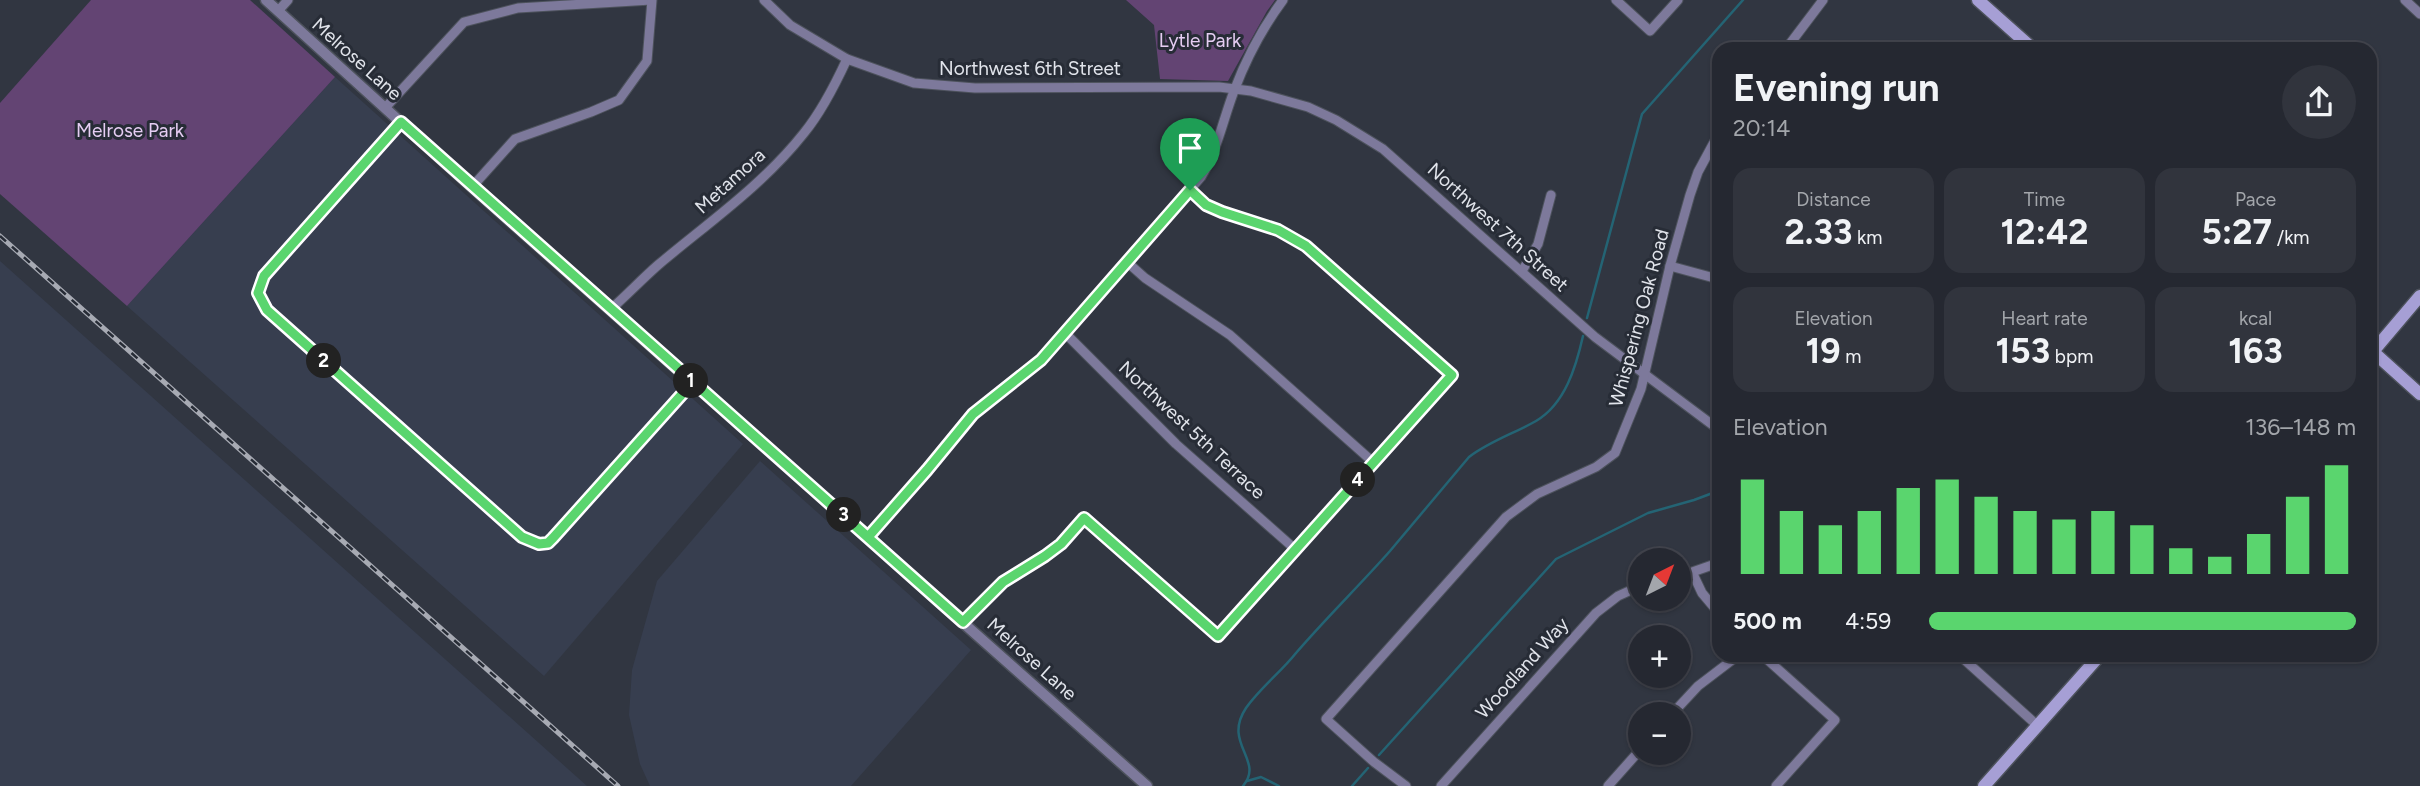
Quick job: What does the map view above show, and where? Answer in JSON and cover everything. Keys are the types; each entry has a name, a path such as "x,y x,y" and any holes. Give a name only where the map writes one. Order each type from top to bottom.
{"main road":[{"path":"1978,0 2025,42"},
{"path":"2377,344 2420,296"},
{"path":"2377,358 2420,394"},
{"path":"1992,783 2094,662"}],"street":[{"name":"Melrose Lane","path":"265,0 1147,786"},
{"path":"278,11 288,0"},
{"path":"385,108 464,22 518,4 652,0 647,61 619,100 515,139 472,187"},
{"name":"Northwest 6th Street","path":"764,0 790,24 847,59 914,83 975,89 1192,86 1235,89"},
{"path":"868,537 973,414 1041,360 1190,190 1209,163 1235,89 1262,34 1283,0"},
{"path":"1616,0 1650,31 1678,0"},
{"path":"1791,42 1823,0"},
{"path":"2405,0 2420,14"},
{"name":"Metamora","path":"611,309 656,267 725,212 772,169 805,132 830,94 847,59"},
{"name":"Northwest 7th Street","path":"1235,89 1308,107 1361,134 1383,149 1595,337 1712,424"},
{"path":"401,122 264,276 258,293 267,310 522,537 539,544 548,543 559,532 693,382"},
{"name":"Whispering Oak Road","path":"1406,786 1374,762 1326,719 1506,517 1537,494 1595,467 1615,453 1641,389 1670,266 1698,172 1712,146"},
{"path":"963,622 997,587 1061,544 1084,518 1218,636 1452,375 1306,246 1278,230 1214,209 1190,190"},
{"path":"1522,271 1538,244 1551,195"},
{"path":"1127,262 1237,340 1373,462"},
{"path":"1670,266 1712,277"},
{"name":"Northwest 5th Terrace","path":"1065,333 1176,444 1296,550"},
{"path":"1712,566 1693,574 1702,593 1712,605"},
{"name":"Woodland Way","path":"1441,786 1596,613 1628,591"},
{"path":"1684,702 1730,662"},
{"path":"1770,662 1835,720 1776,786"},
{"path":"1970,662 2038,726"},
{"path":"1608,786 1628,764"}],"shaded area":[{"path":"335,77 743,444 544,676 127,306"},
{"path":"0,261 587,786 0,786"},
{"path":"760,461 971,650 851,786 650,786 640,764 629,715 632,670 657,581"}],"green space":[{"name":"Melrose Park","path":"91,0 250,0 335,77 127,306 0,194 0,103"},
{"name":"Lytle Park","path":"1126,0 1275,0 1228,81 1160,79 1154,25"}],"waterway":[{"path":"1587,318 1642,114 1743,0"},
{"path":"1243,786 1249,768 1238,732 1246,708 1390,551 1469,457 1536,421 1555,405 1573,372 1583,336"},
{"path":"1379,755 1556,559 1648,513 1712,493"},
{"path":"1352,786 1368,768"},
{"path":"1247,781 1261,777 1279,786"}],"railway":[{"path":"0,236 618,786"}],"route":[{"path":"401,122 868,537 958,430 991,398 1041,360 1190,190 1206,205 1278,230 1306,246 1452,375 1218,636 1084,518 1061,544 1003,582 963,622 693,382 548,543 530,542 267,310 258,293 264,276 401,122"}]}
